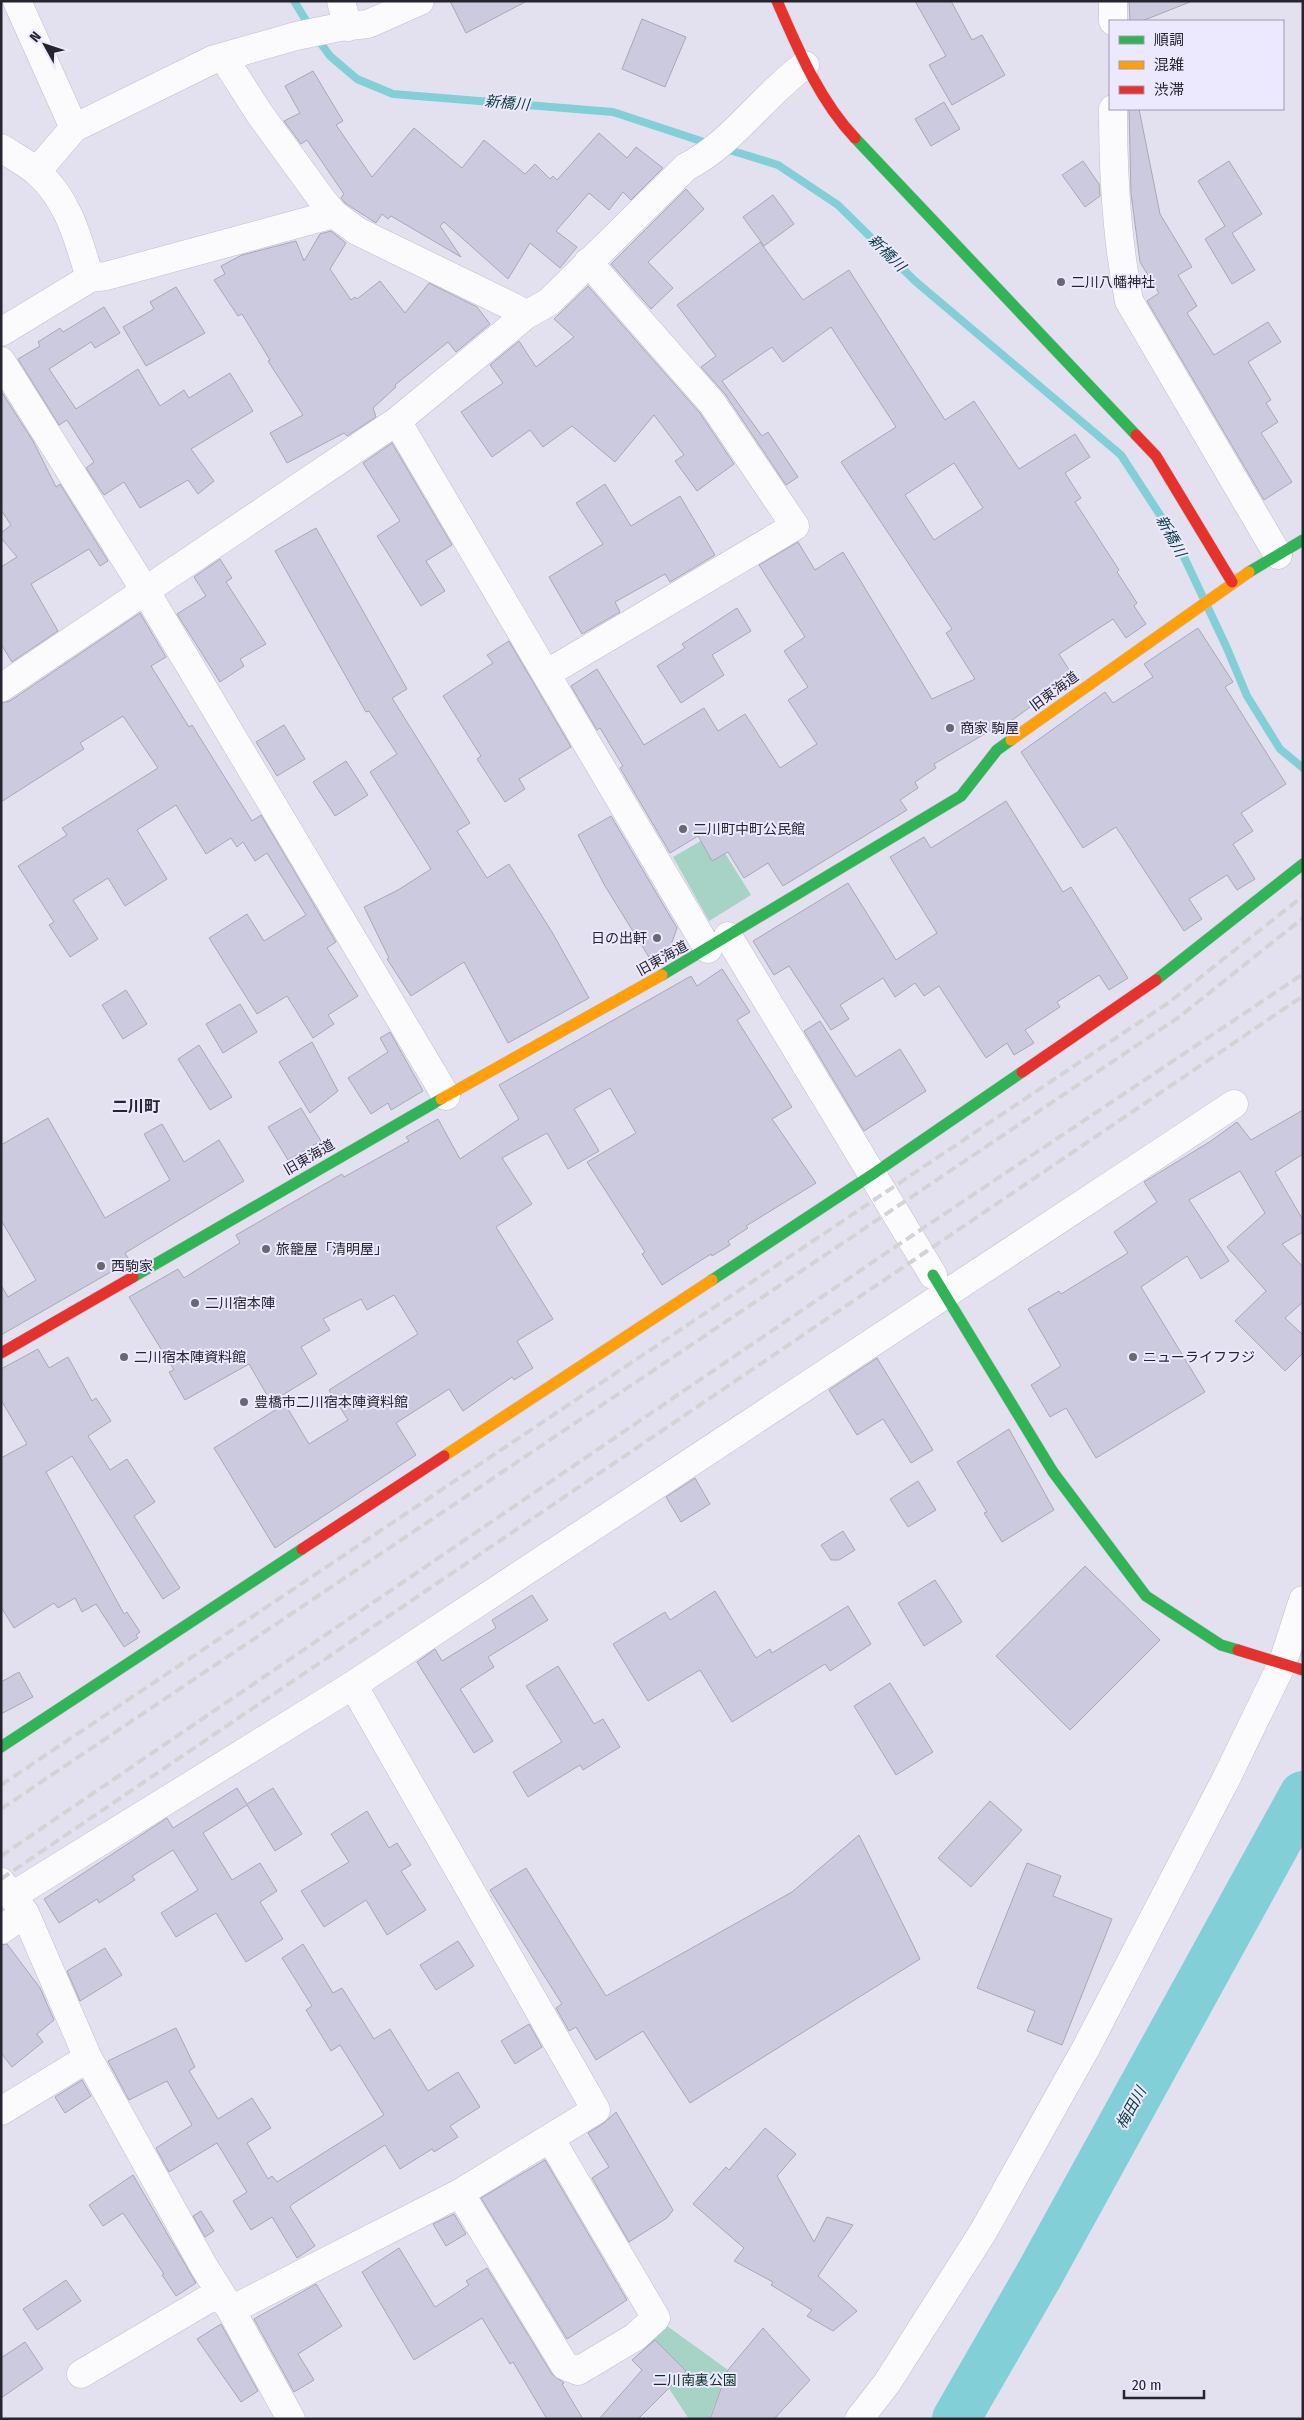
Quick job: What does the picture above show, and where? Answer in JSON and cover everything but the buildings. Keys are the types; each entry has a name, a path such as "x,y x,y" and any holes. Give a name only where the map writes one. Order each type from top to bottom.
{"street":[{"path":"17,1 74,128"},
{"path":"37,171 74,128 212,60 296,36 343,18 368,24 420,1"},
{"path":"777,1 805,65 844,126 1156,456 1232,582"},
{"path":"1113,1 1113,20"},
{"path":"226,56 229,66 259,113 334,214 358,231 514,307 526,315"},
{"path":"1,688 397,421 526,315 549,302 686,167 701,159 756,111 788,77 805,65"},
{"path":"1113,110 1114,187 1120,254 1129,301 1278,555"},
{"path":"1,148 37,171 58,195 72,222 90,278"},
{"path":"1,332 90,278 106,276 334,214"},
{"path":"546,674 795,526 712,403 588,262"},
{"path":"1,361 146,592 446,1096"},
{"path":"397,421 546,674 718,943 873,1174 1054,1472 1092,1526 1146,1596 1221,1645 1293,1666"},
{"name":"旧東海道","path":"1,1354 446,1096 718,943 961,796 997,750 1190,610 1232,582 1303,540"},
{"path":"1,1747 873,1174 1170,971 1303,864"},
{"path":"1,1930 13,1897 353,1685 939,1285 1234,1104"},
{"path":"859,2419 887,2383 988,2224 1086,2048 1227,1777 1293,1666 1303,1600"},
{"path":"81,2374 225,2301 460,2193 596,2110 353,1685"},
{"path":"13,1897 88,2058 292,2419"},
{"path":"1,2111 88,2058"},
{"path":"460,2193 565,2366 578,2371 635,2337 656,2318 550,2138"}],"green space":[{"path":"713,834 751,895 709,921 673,857"},
{"name":"二川南裏公園","path":"656,2318 728,2370 709,2419 689,2419 635,2337"}],"waterway":[{"name":"新橋川","path":"294,1 310,27"},
{"name":"新橋川","path":"316,37 330,56 357,79 393,94 613,112 710,144"},
{"name":"新橋川","path":"723,148 778,165 838,205 915,281 1121,455 1175,538 1226,646 1247,696 1280,749 1303,768"},
{"name":"梅田川","path":"956,2419 1039,2275 1303,1795"}],"railway":[{"path":"1,1785 1168,1003 1303,896"},
{"path":"1,1809 1179,1017 1303,918"},
{"path":"1,1856 886,1253 1303,974"},
{"path":"1,1879 1303,996"}],"traffic: fast":[{"path":"855,138 1136,435"},
{"path":"1249,572 1303,540"},
{"path":"662,975 961,796 997,750 1011,740"},
{"path":"1156,980 1303,864"},
{"path":"712,1280 873,1174 1022,1072"},
{"path":"133,1277 441,1099"},
{"path":"933,1275 1053,1472 1146,1596 1221,1645 1238,1650"},
{"path":"1,1747 302,1549"}],"traffic: slow":[{"path":"1011,740 1249,572"},
{"path":"441,1099 662,975"},
{"path":"444,1456 712,1280"}],"traffic: jam":[{"path":"777,1 801,55 820,91 855,138"},
{"path":"1136,435 1156,456 1232,582"},
{"path":"1022,1072 1156,980"},
{"path":"1,1353 133,1277"},
{"path":"302,1549 444,1456"},
{"path":"1238,1650 1303,1670"}],"place":[{"name":"二川八幡神社","path":"1061,282"},
{"name":"商家 駒屋","path":"950,728"},
{"name":"二川町中町公民館","path":"683,829"},
{"name":"日の出軒","path":"657,938"},
{"name":"旅籠屋「清明屋」","path":"266,1249"},
{"name":"西駒家","path":"101,1266"},
{"name":"二川宿本陣","path":"195,1303"},
{"name":"二川宿本陣資料館","path":"124,1357"},
{"name":"ニューライフフジ","path":"1133,1357"},
{"name":"豊橋市二川宿本陣資料館","path":"244,1402"}],"district":[{"name":"二川町","path":"136,1106"}]}
